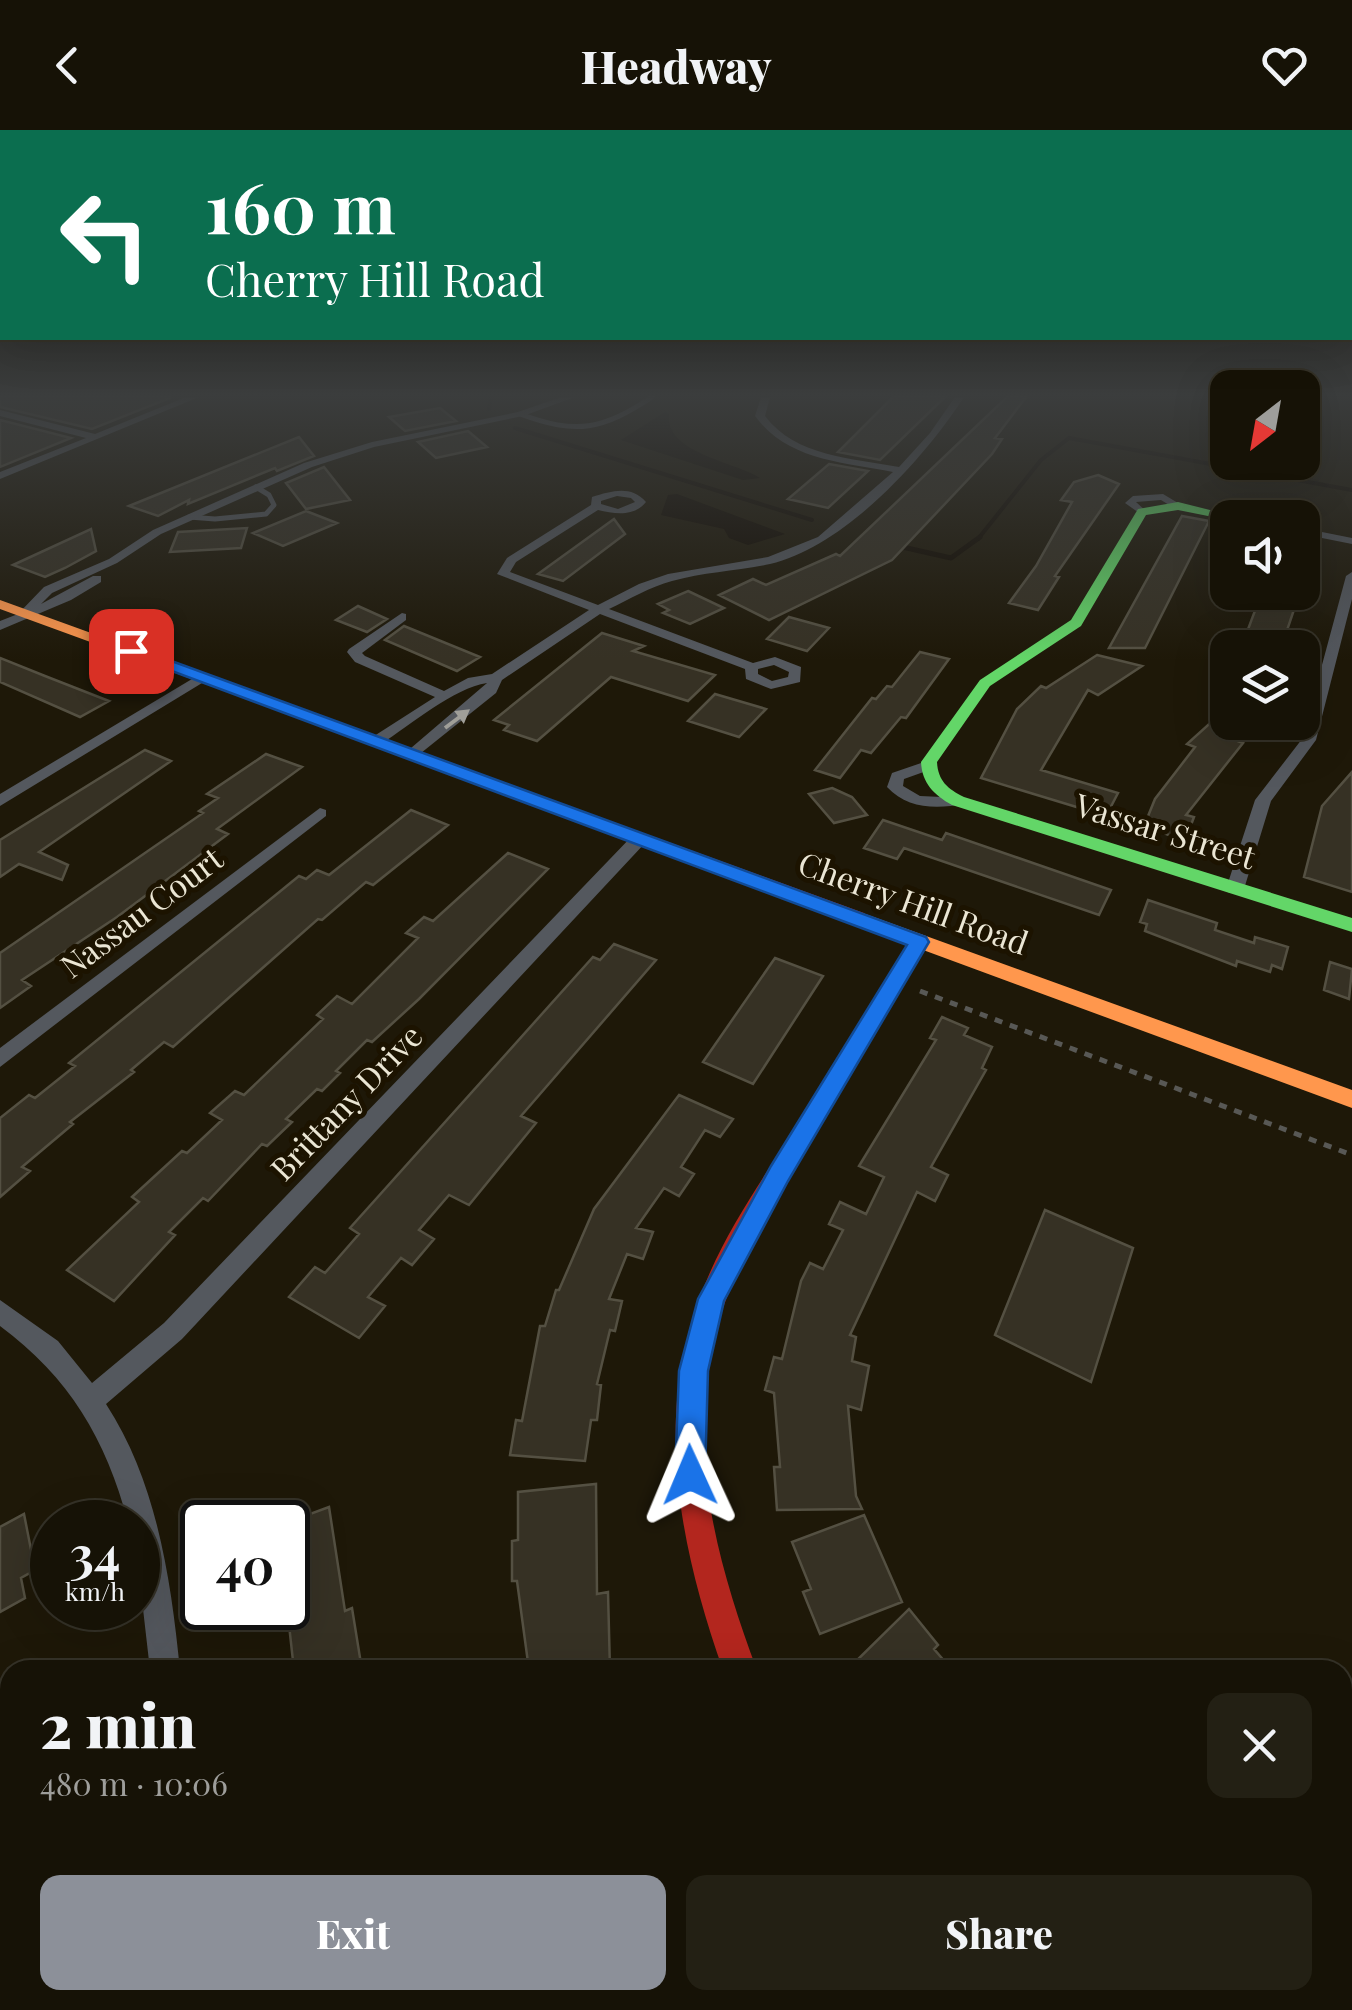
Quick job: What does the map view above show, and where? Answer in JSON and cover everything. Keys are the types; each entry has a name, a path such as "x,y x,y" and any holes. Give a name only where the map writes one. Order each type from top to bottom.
{"street":[{"path":"0,626 67,597 106,573 113,561 146,538 264,485"},
{"path":"376,742 473,681 496,678 598,610 672,577 771,560 803,549 833,532 885,485"},
{"path":"929,773 985,683 1076,623 1155,505 1210,514"},
{"path":"596,506 511,560 502,571 506,577 752,666"},
{"path":"1320,535 1352,542"},
{"path":"1235,888 1263,800 1309,740 1352,576"},
{"name":"Cherry Hill Road","path":"0,604 1352,1099"},
{"path":"402,617 354,652 360,659 445,696"},
{"path":"0,801 202,677"},
{"path":"412,754 469,710 491,690 496,678"},
{"name":"Vassar Street","path":"958,801 929,773 897,776 895,788 908,798 958,801 1352,926"},
{"name":"Nassau Court","path":"0,1059 320,813"},
{"name":"Brittany Drive","path":"90,1400 173,1330 640,838"},
{"path":"736,1660 721,1624 699,1543 692,1497 690,1411 701,1334 729,1261 919,942"},
{"path":"0,1311 45,1346 90,1400 110,1436 146,1535 162,1622 164,1660"}],"lane":[{"path":"189,517 266,514 274,505 269,496 256,488"}],"path":[{"path":"914,988 1352,1155"}],"shaded area":[{"path":"677,494 785,534 748,545 729,538 724,529 661,515 668,495"}],"building":[{"path":"181,485 235,485 188,504 189,500 158,516 129,506"},
{"path":"287,485 338,485 350,500 306,509"},
{"path":"805,485 853,485 828,508 788,499"},
{"path":"915,485 963,485 892,560 769,620 719,595 753,579 766,585 836,554 840,556"},
{"path":"1072,485 1118,485 1055,576 1059,577 1038,610 1009,603 1036,566 1072,502 1061,500"},
{"path":"306,511 337,523 283,546 253,533"},
{"path":"1182,516 1209,521 1145,648 1109,648"},
{"path":"614,519 625,534 563,581 538,574"},
{"path":"247,528 241,548 170,552 178,532"},
{"path":"91,529 96,551 65,568 45,577 13,565"},
{"path":"688,591 724,608 690,624 663,613 669,610 658,604"},
{"path":"358,606 387,619 367,632 336,620"},
{"path":"1255,610 1294,610 1287,630 1248,630"},
{"path":"789,617 829,628 807,651 767,639"},
{"path":"404,626 480,657 457,671 385,640"},
{"path":"602,633 644,646 633,651 715,675 688,701 611,677 537,741 504,730 509,725 494,720"},
{"path":"920,652 949,659 906,718 901,717 871,753 861,750 840,778 815,770 872,698 876,699 887,686 892,687"},
{"path":"1097,655 1142,666 1098,695 1088,690 1041,770 1118,793 1106,816 981,778 1017,709 1041,686 1046,688"},
{"path":"0,658 109,701 80,717 0,682"},
{"path":"715,694 766,709 739,737 688,721"},
{"path":"1210,723 1210,740 1243,743 1186,815 1194,817 1185,841 1144,826 1155,799 1195,747 1187,744"},
{"path":"145,750 171,761 39,852 68,865 62,880 19,864 0,877 0,840"},
{"path":"266,754 302,767 217,829 228,834 117,917 22,980 31,986 0,1008 0,953 203,813 199,811 218,798 207,794"},
{"path":"1352,772 1352,892 1304,877 1322,806"},
{"path":"832,788 852,797 867,815 834,823 809,794"},
{"path":"411,810 448,825 373,885 366,882 322,920 318,919 173,1047 164,1042 22,1167 30,1171 0,1197 0,1118 29,1095 35,1098 75,1066 69,1063 299,876 306,879 317,870 329,875"},
{"path":"883,820 942,840 946,833 1111,890 1099,915 904,848 897,859 864,848"},
{"path":"508,853 548,869 419,999 372,1042 367,1040 322,1091 317,1089 286,1119 292,1122 267,1146 262,1144 208,1201 203,1198 169,1232 175,1235 114,1301 67,1270 139,1202 132,1197 222,1120 210,1113 235,1091 244,1095 323,1019 317,1015 337,996 352,1004 418,938 406,933 424,917 433,921"},
{"path":"1148,900 1217,923 1215,930 1254,943 1255,937 1288,947 1282,969 1272,965 1270,972 1237,961 1236,966 1145,931 1147,924 1140,922"},
{"path":"614,944 656,960 521,1116 536,1123 469,1205 449,1195 419,1230 434,1239 412,1265 401,1258 368,1297 385,1306 359,1338 289,1297 315,1267 325,1273 359,1234 350,1228 593,957 600,960"},
{"path":"775,958 823,976 753,1084 703,1062"},
{"path":"1330,962 1352,969 1349,999 1324,990"},
{"path":"942,1017 968,1028 964,1035 992,1047 982,1068 986,1070 931,1167 948,1175 935,1201 917,1192 850,1335 856,1337 852,1361 869,1366 861,1410 848,1406 856,1496 862,1509 777,1510 774,1467 780,1467 774,1393 765,1390 774,1357 782,1359 801,1281 810,1263 823,1269 843,1230 829,1224 840,1202 866,1214 884,1177 859,1166 936,1040 930,1038"},
{"path":"679,1095 733,1119 720,1137 705,1130 681,1167 694,1174 679,1196 664,1188 636,1228 653,1232 643,1259 627,1254 609,1299 622,1301 615,1331 610,1330 597,1384 601,1385 597,1420 591,1420 585,1461 510,1455 516,1420 522,1421 540,1326 545,1326 556,1290 594,1209"},
{"path":"1045,1210 1133,1248 1091,1382 995,1335"},
{"path":"596,1484 597,1594 608,1592 610,1660 528,1660 517,1581 512,1581 512,1541 518,1540 518,1492"},
{"path":"329,1507 345,1611 352,1608 360,1660 293,1660 290,1630 310,1630 310,1514"},
{"path":"24,1514 30,1573 21,1578 25,1598 0,1612 0,1527"},
{"path":"864,1515 902,1602 820,1634 803,1592 811,1589 792,1542"},
{"path":"909,1609 938,1645 934,1649 943,1660 857,1660"}],"waterway":[{"path":"698,485 812,520"},
{"path":"979,538 1021,485"},
{"path":"1323,485 1352,490"},
{"path":"898,546 951,558 979,538"}],"traffic: fast":[{"path":"1210,513 1178,506 1142,512 1076,623 985,683 929,762 931,776 941,790 958,801 1352,925"}],"traffic: slow":[{"path":"0,604 367,738"},
{"path":"857,918 1352,1099"}],"traffic: jam":[{"path":"367,738 857,918"},
{"path":"736,1660 710,1579 692,1486 689,1439 698,1345 712,1298 741,1236 919,942"}],"route":[{"path":"131,651 919,942 779,1174 712,1299 694,1371 690,1475"}]}
